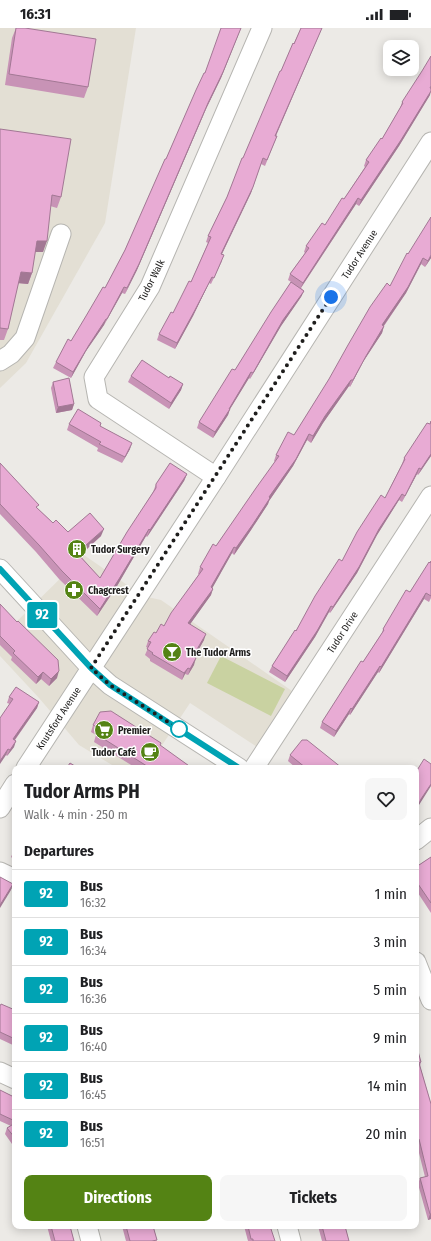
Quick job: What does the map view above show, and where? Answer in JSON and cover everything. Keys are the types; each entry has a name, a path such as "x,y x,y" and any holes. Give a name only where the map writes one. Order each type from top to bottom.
{"street":[{"name":"Tudor Walk","path":"216,477 98,399 94,377 150,287 262,28"},
{"name":"Tudor Avenue","path":"91,668 216,477 431,142"},
{"path":"0,361 11,354 25,338 61,234"},
{"name":"Tudor Drive","path":"256,765 431,496"},
{"path":"0,569 91,668 110,685 234,765"},
{"name":"Knutsford Avenue","path":"28,765 91,668"},
{"path":"0,808 12,789"},
{"path":"419,838 431,828"},
{"path":"0,872 12,878"},
{"path":"419,970 431,1000"},
{"path":"0,1072 12,1078"},
{"path":"88,1229 91,1241"},
{"path":"289,1229 291,1241"}],"shaded area":[{"path":"0,28 136,28 105,223 26,363 0,388"},
{"path":"84,555 130,587 134,594 161,600 292,691 260,749 190,703 149,765 112,765 79,745 39,698 0,656 0,638"}],"green space":[{"path":"221,656 285,689 271,716 207,683"}],"building":[{"path":"16,28 25,28 96,39 88,87 9,74"},
{"path":"221,28 241,28 139,264 127,288 124,287 107,319 73,372 56,362 68,339 71,341 103,287 105,288 125,250 205,73"},
{"path":"301,28 322,28 275,136 277,136 267,160 263,158 253,187 221,254 224,255 214,278 212,277 177,343 159,334 171,312 173,313 189,281 191,282 211,237 208,236 227,197 242,158 280,71"},
{"path":"431,56 431,91 401,140 361,200 358,198 303,283 290,274 309,248 306,246 322,223 325,225 342,198 344,199 369,162 366,160 381,138 382,139 403,103 402,102"},
{"path":"0,129 71,139 61,197 52,195 47,241 37,241 32,273 21,272 8,329 0,328"},
{"path":"431,217 431,255 428,261 423,258 408,287 382,325 384,326 353,380 351,380 325,416 313,436 309,434 296,459 269,497 270,498 253,524 236,548 234,547 211,587 213,589 188,623 206,634 193,656 196,658 190,669 188,668 184,673 152,654 153,653 147,649 151,642 148,641 154,632 156,633 161,624 164,626 171,613 203,569 200,567 213,544 216,546 279,456 276,455 288,432 294,435 329,379 370,307 387,283 390,286 407,253 408,254"},
{"path":"291,282 304,291 283,320 253,373 251,372 215,432 199,422 232,369 235,370"},
{"path":"142,360 169,378 170,376 183,384 171,403 131,376"},
{"path":"69,378 74,404 58,407 53,382"},
{"path":"78,409 101,423 100,426 132,443 125,457 99,444 101,442 69,424"},
{"path":"431,421 431,454 421,469 419,468 405,496 402,494 379,529 359,567 333,607 331,606 317,631 287,676 272,666 295,630 296,631 315,596 339,559 342,561 357,532 381,495 385,498 405,459 404,458 427,423 430,424"},
{"path":"0,463 39,505 36,507 53,523 56,520 68,532 90,513 104,529 77,553 100,578 170,463 187,474 150,530 149,529 100,609 62,571 0,504"},
{"path":"431,561 431,596 426,593 381,667 380,666 336,731 322,722 361,661 363,662 384,630 383,629 406,590 410,592"},
{"path":"0,604 58,660 59,671 51,679 43,672 38,677 13,653 15,651 0,636"},
{"path":"16,687 39,702 13,739 16,741 10,750 8,749 0,761 0,718 13,699 9,697"},
{"path":"111,711 161,743 160,745 188,765 145,765 96,734 101,729 93,725 100,712"},
{"path":"302,740 307,740 338,765 302,765 290,755"},
{"path":"424,759 431,764 431,784 419,803 419,767"},
{"path":"431,857 431,903 419,885 419,865"},
{"path":"0,877 12,883 12,886 0,905"},
{"path":"1,1004 12,1009 12,1038 0,1032"},
{"path":"419,1063 431,1104 431,1214 420,1178 428,1176 419,1139"},
{"path":"0,1090 12,1096 12,1120 0,1114"},
{"path":"12,1125 12,1134 7,1128"},
{"path":"52,1229 71,1229 74,1241 55,1241"},
{"path":"127,1229 154,1229 157,1240 152,1241 130,1241"},
{"path":"249,1229 271,1229 275,1241 253,1241 253,1239 251,1239"},
{"path":"323,1229 346,1229 349,1241 326,1241"}],"bus line":[{"name":"92","path":"0,569 91,668 110,685 234,765"}],"place":[{"name":"Tudor Surgery","path":"77,549"},
{"name":"Chagcrest","path":"74,590"},
{"name":"The Tudor Arms","path":"172,652"},
{"name":"Premier","path":"104,730"},
{"name":"Tudor Café","path":"150,752"}],"route":[{"path":"179,729 110,685 91,668 216,477 331,297"}]}
